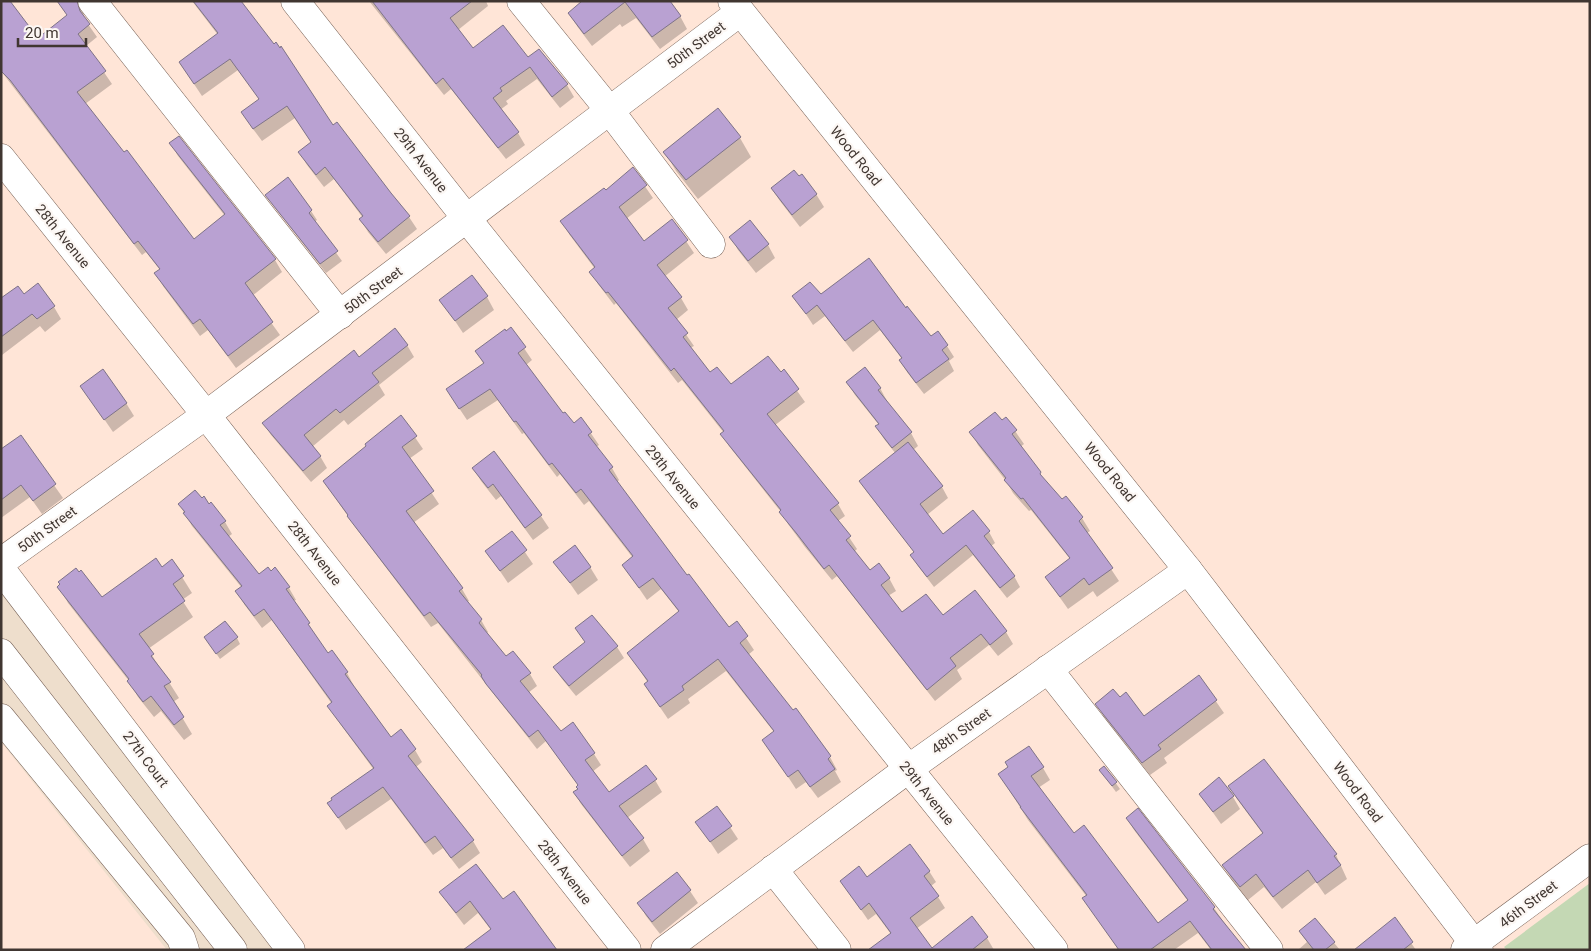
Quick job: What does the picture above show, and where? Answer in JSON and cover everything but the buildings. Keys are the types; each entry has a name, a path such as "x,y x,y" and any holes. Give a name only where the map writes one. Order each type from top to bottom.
{"street":[{"path":"92,1 340,315"},
{"name":"29th Avenue","path":"296,1 467,219 1054,950"},
{"path":"521,1 610,111 711,244"},
{"name":"50th Street","path":"1,562 206,415 610,111 736,6"},
{"name":"Wood Road","path":"736,6 1188,570 1473,948"},
{"name":"28th Avenue","path":"1,158 627,950"},
{"name":"27th Court","path":"1,569 291,950"},
{"name":"48th Street","path":"665,950 908,769 1188,570"},
{"path":"1,653 233,950"},
{"path":"1048,669 1269,950"},
{"path":"1,718 181,938 185,950"},
{"name":"46th Street","path":"1473,948 1590,858"},
{"path":"773,869 837,950"}],"shaded area":[{"path":"1,586 288,950 167,950 1,742"}],"green space":[{"path":"1590,883 1590,950 1507,950 1504,947"}]}
